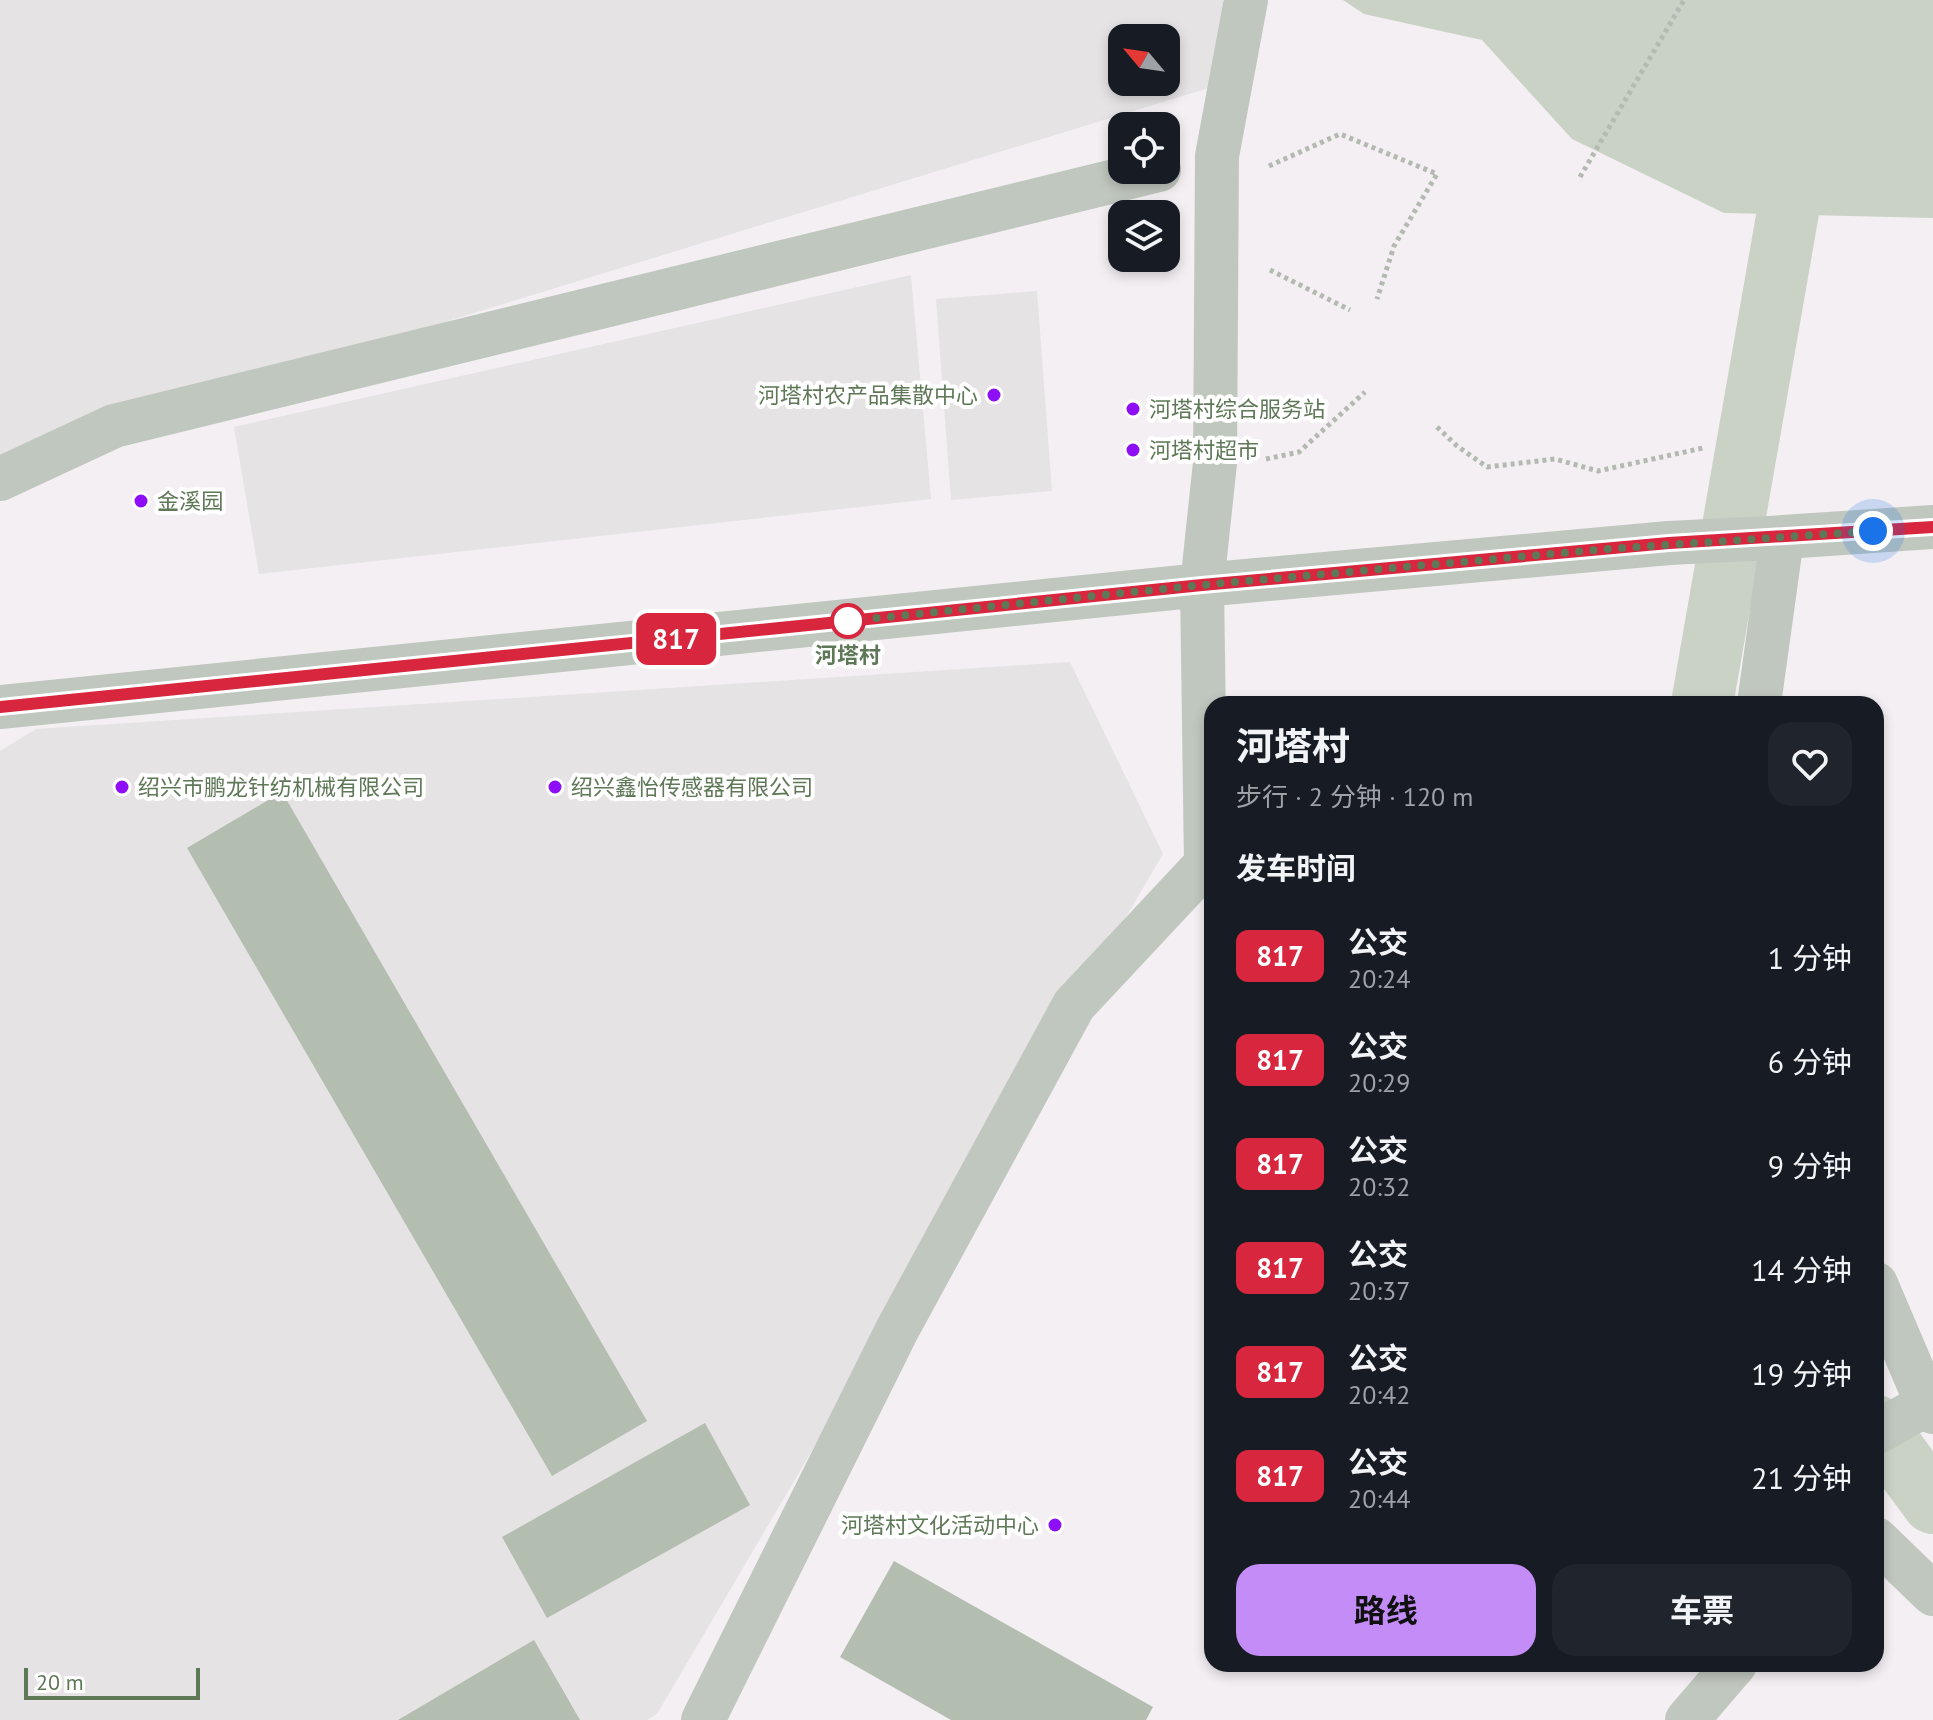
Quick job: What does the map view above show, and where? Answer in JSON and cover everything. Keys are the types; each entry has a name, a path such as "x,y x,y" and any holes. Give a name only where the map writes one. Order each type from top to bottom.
{"street":[{"path":"1205,696 1202,585 1215,463 1217,172 1246,0"},
{"path":"1180,169 1217,172"},
{"path":"0,479 114,426 1108,182"},
{"path":"0,707 1202,585 1669,543 1933,527"},
{"path":"1760,696 1776,538"},
{"path":"703,1720 897,1330 1074,1005 1204,872"},
{"path":"1884,1302 1930,1408 1884,1429"},
{"path":"1884,1547 1933,1594"},
{"path":"1687,1720 1728,1672"}],"path":[{"path":"1580,177 1684,0"},
{"path":"1217,172 1340,134 1437,174 1394,246 1377,299"},
{"path":"1216,242 1350,310"},
{"path":"1215,463 1254,462 1299,452 1365,392"},
{"path":"1437,427 1487,467 1555,459 1598,471 1703,448"}],"shaded area":[{"path":"0,0 1223,0 1225,83 1130,112 1108,112 1108,119 0,458"},
{"path":"1343,0 1933,0 1933,218 1724,213 1572,139 1482,40 1364,14"},
{"path":"911,275 931,499 259,574 234,427"},
{"name":"河塔村农产品集散中心","path":"1037,291 1052,491 951,500 936,299"},
{"path":"1070,662 1163,854 657,1714 647,1720 0,1720 0,751 36,729"}],"building":[{"path":"282,792 647,1421 552,1476 187,848"},
{"path":"705,1423 750,1505 547,1618 502,1537"},
{"path":"894,1561 1153,1707 1146,1720 951,1720 840,1657"},
{"path":"534,1640 580,1720 398,1720"}],"waterway":[{"path":"1703,696 1825,0"},
{"path":"1884,1437 1933,1503"}],"bus line":[{"name":"817","path":"0,707 1202,585 1669,543 1933,527"}],"place":[{"name":"河塔村农产品集散中心","path":"994,395"},
{"name":"河塔村综合服务站","path":"1133,409"},
{"name":"河塔村超市","path":"1133,450"},
{"name":"金溪园","path":"141,501"},
{"name":"河塔村","path":"848,621"},
{"name":"绍兴市鹏龙针纺机械有限公司","path":"122,787"},
{"name":"绍兴鑫怡传感器有限公司","path":"555,787"},
{"name":"河塔村文化活动中心","path":"1055,1525"}],"route":[{"path":"848,621 1669,543 1873,531"}]}
